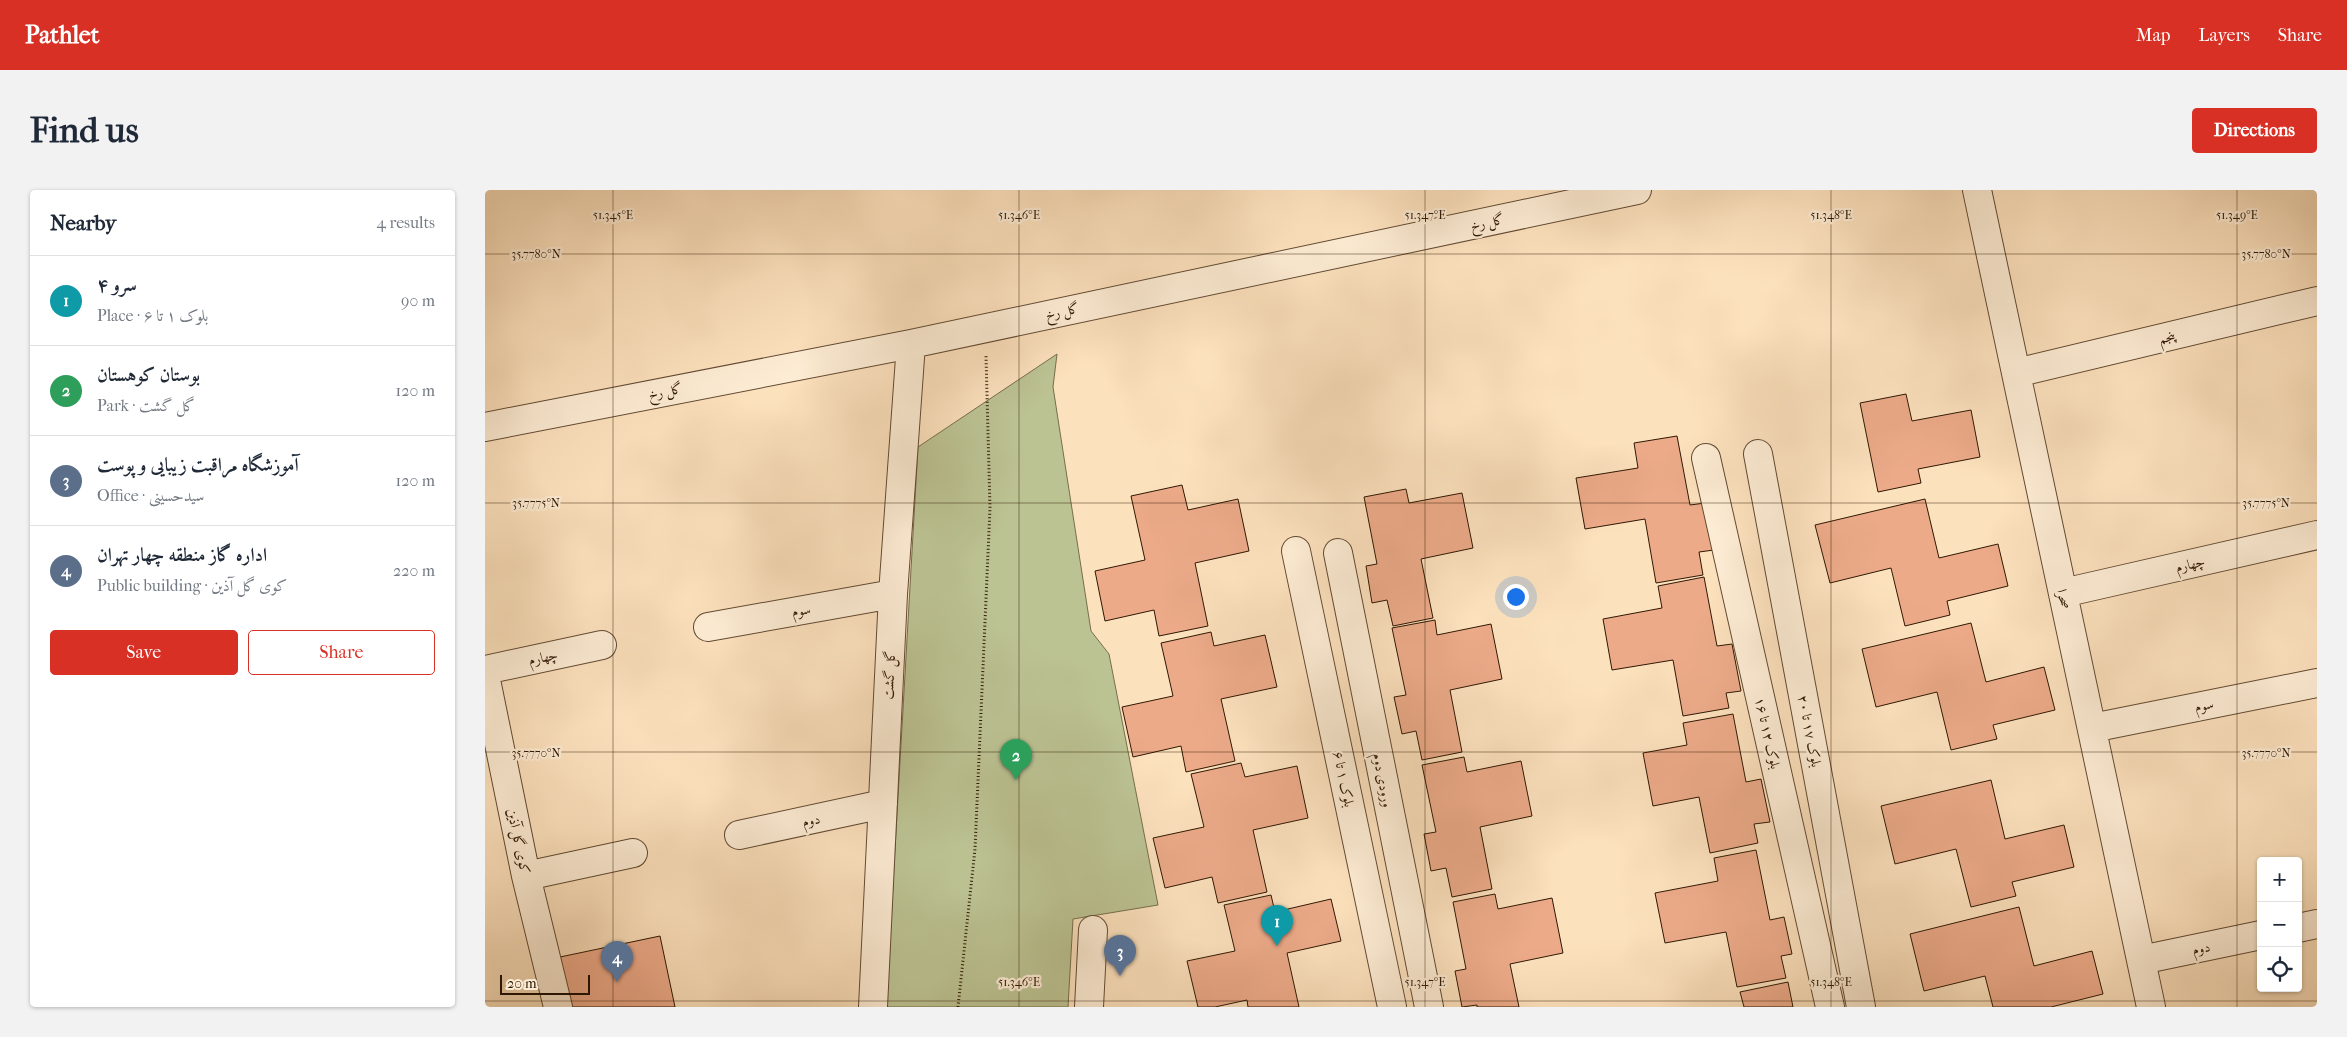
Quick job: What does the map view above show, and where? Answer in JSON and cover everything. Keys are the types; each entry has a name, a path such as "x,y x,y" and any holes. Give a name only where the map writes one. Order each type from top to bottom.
{"street":[{"name":"گل رخ","path":"485,426 911,344 1637,190"},
{"name":"صحرا","path":"1977,190 2151,1007"},
{"name":"پنجم","path":"2016,373 2317,301"},
{"name":"گل گشت","path":"873,1007 893,594 911,344"},
{"name":"بلوک ۱۷ تا ۲۰","path":"1758,454 1861,1007"},
{"name":"بلوک ۱۲ تا ۱۶","path":"1706,458 1831,1007"},
{"name":"چهارم","path":"2063,593 2317,535"},
{"name":"بلوک ۱ تا ۶","path":"1296,551 1392,1007"},
{"name":"ورودی دوم","path":"1338,553 1429,1007"},
{"name":"سوم","path":"708,627 893,594"},
{"name":"چهارم","path":"485,670 602,645"},
{"name":"کوی گل آذین","path":"485,675 526,876 557,1007"},
{"name":"سوم","path":"2092,728 2317,682"},
{"name":"دوم","path":"739,835 883,804"},
{"path":"526,876 633,853"},
{"path":"2302,927 2317,924"},
{"path":"1089,1007 1093,930"},
{"name":"دوم","path":"2141,960 2257,936"}],"path":[{"path":"958,1007 975,849 990,508 985,328"}],"green space":[{"path":"1057,354 1053,387 1091,631 1109,654 1158,905 1073,919 1068,1007 886,1007 918,447"}],"building":[{"path":"1906,394 1912,421 1971,410 1980,457 1918,469 1921,483 1878,492 1860,403"},
{"path":"1677,436 1690,505 1705,503 1714,550 1699,552 1703,575 1656,583 1645,519 1585,529 1576,478 1638,468 1634,443"},
{"path":"1182,485 1188,510 1238,499 1249,551 1195,563 1208,626 1159,636 1154,610 1105,621 1095,571 1145,560 1131,496"},
{"path":"1406,489 1409,503 1462,493 1473,548 1421,559 1433,618 1393,626 1387,600 1372,603 1366,566 1377,564 1364,497"},
{"path":"1925,499 1939,558 1998,544 2008,586 1947,601 1950,615 1905,626 1891,568 1830,583 1815,525"},
{"path":"1704,577 1717,646 1732,644 1741,691 1726,693 1729,708 1683,716 1673,660 1612,670 1603,619 1662,608 1658,586"},
{"path":"1435,620 1437,635 1491,624 1502,679 1450,690 1462,752 1422,760 1416,731 1402,734 1394,697 1406,695 1392,628"},
{"path":"1971,623 1986,682 2044,667 2055,710 1993,725 1997,739 1951,750 1937,692 1876,707 1862,649"},
{"path":"1211,632 1214,646 1265,635 1277,687 1221,699 1235,761 1186,772 1181,746 1133,757 1122,707 1173,696 1161,643"},
{"path":"1733,714 1746,782 1761,779 1770,822 1754,824 1758,843 1710,853 1699,797 1653,806 1643,753 1687,745 1683,723"},
{"path":"1464,757 1467,772 1521,761 1532,816 1480,827 1492,889 1452,897 1446,868 1431,871 1424,834 1436,832 1422,765"},
{"path":"1241,763 1245,777 1297,766 1308,818 1253,830 1267,892 1218,903 1212,877 1165,888 1153,838 1204,827 1191,774"},
{"path":"1991,780 2005,839 2064,825 2074,867 2012,882 2016,896 1971,907 1956,849 1895,864 1881,806"},
{"path":"1756,850 1770,920 1784,917 1792,954 1781,956 1786,978 1737,987 1726,932 1665,943 1655,893 1718,881 1714,858"},
{"path":"1495,894 1498,909 1552,898 1563,953 1510,964 1519,1007 1477,1007 1477,1005 1462,1007 1455,971 1466,969 1453,902"},
{"path":"1271,895 1275,912 1331,899 1341,941 1287,953 1299,1007 1248,1007 1247,1000 1215,1007 1198,1007 1187,961 1235,951 1224,905"},
{"path":"2019,907 2034,966 2092,951 2103,994 2051,1007 1993,1007 1985,976 1924,991 1910,934"},
{"path":"660,936 675,1007 570,1007 560,957"},
{"path":"1788,982 1793,1007 1744,1007 1740,992"}],"place":[{"name":"بوستان کوهستان","path":"1016,780"},
{"name":"سرو ۴","path":"1277,946"},
{"name":"آموزشگاه مراقبت زیبایی و پوست","path":"1120,976"},
{"name":"اداره گاز منطقه چهار تهران","path":"617,982"}]}
